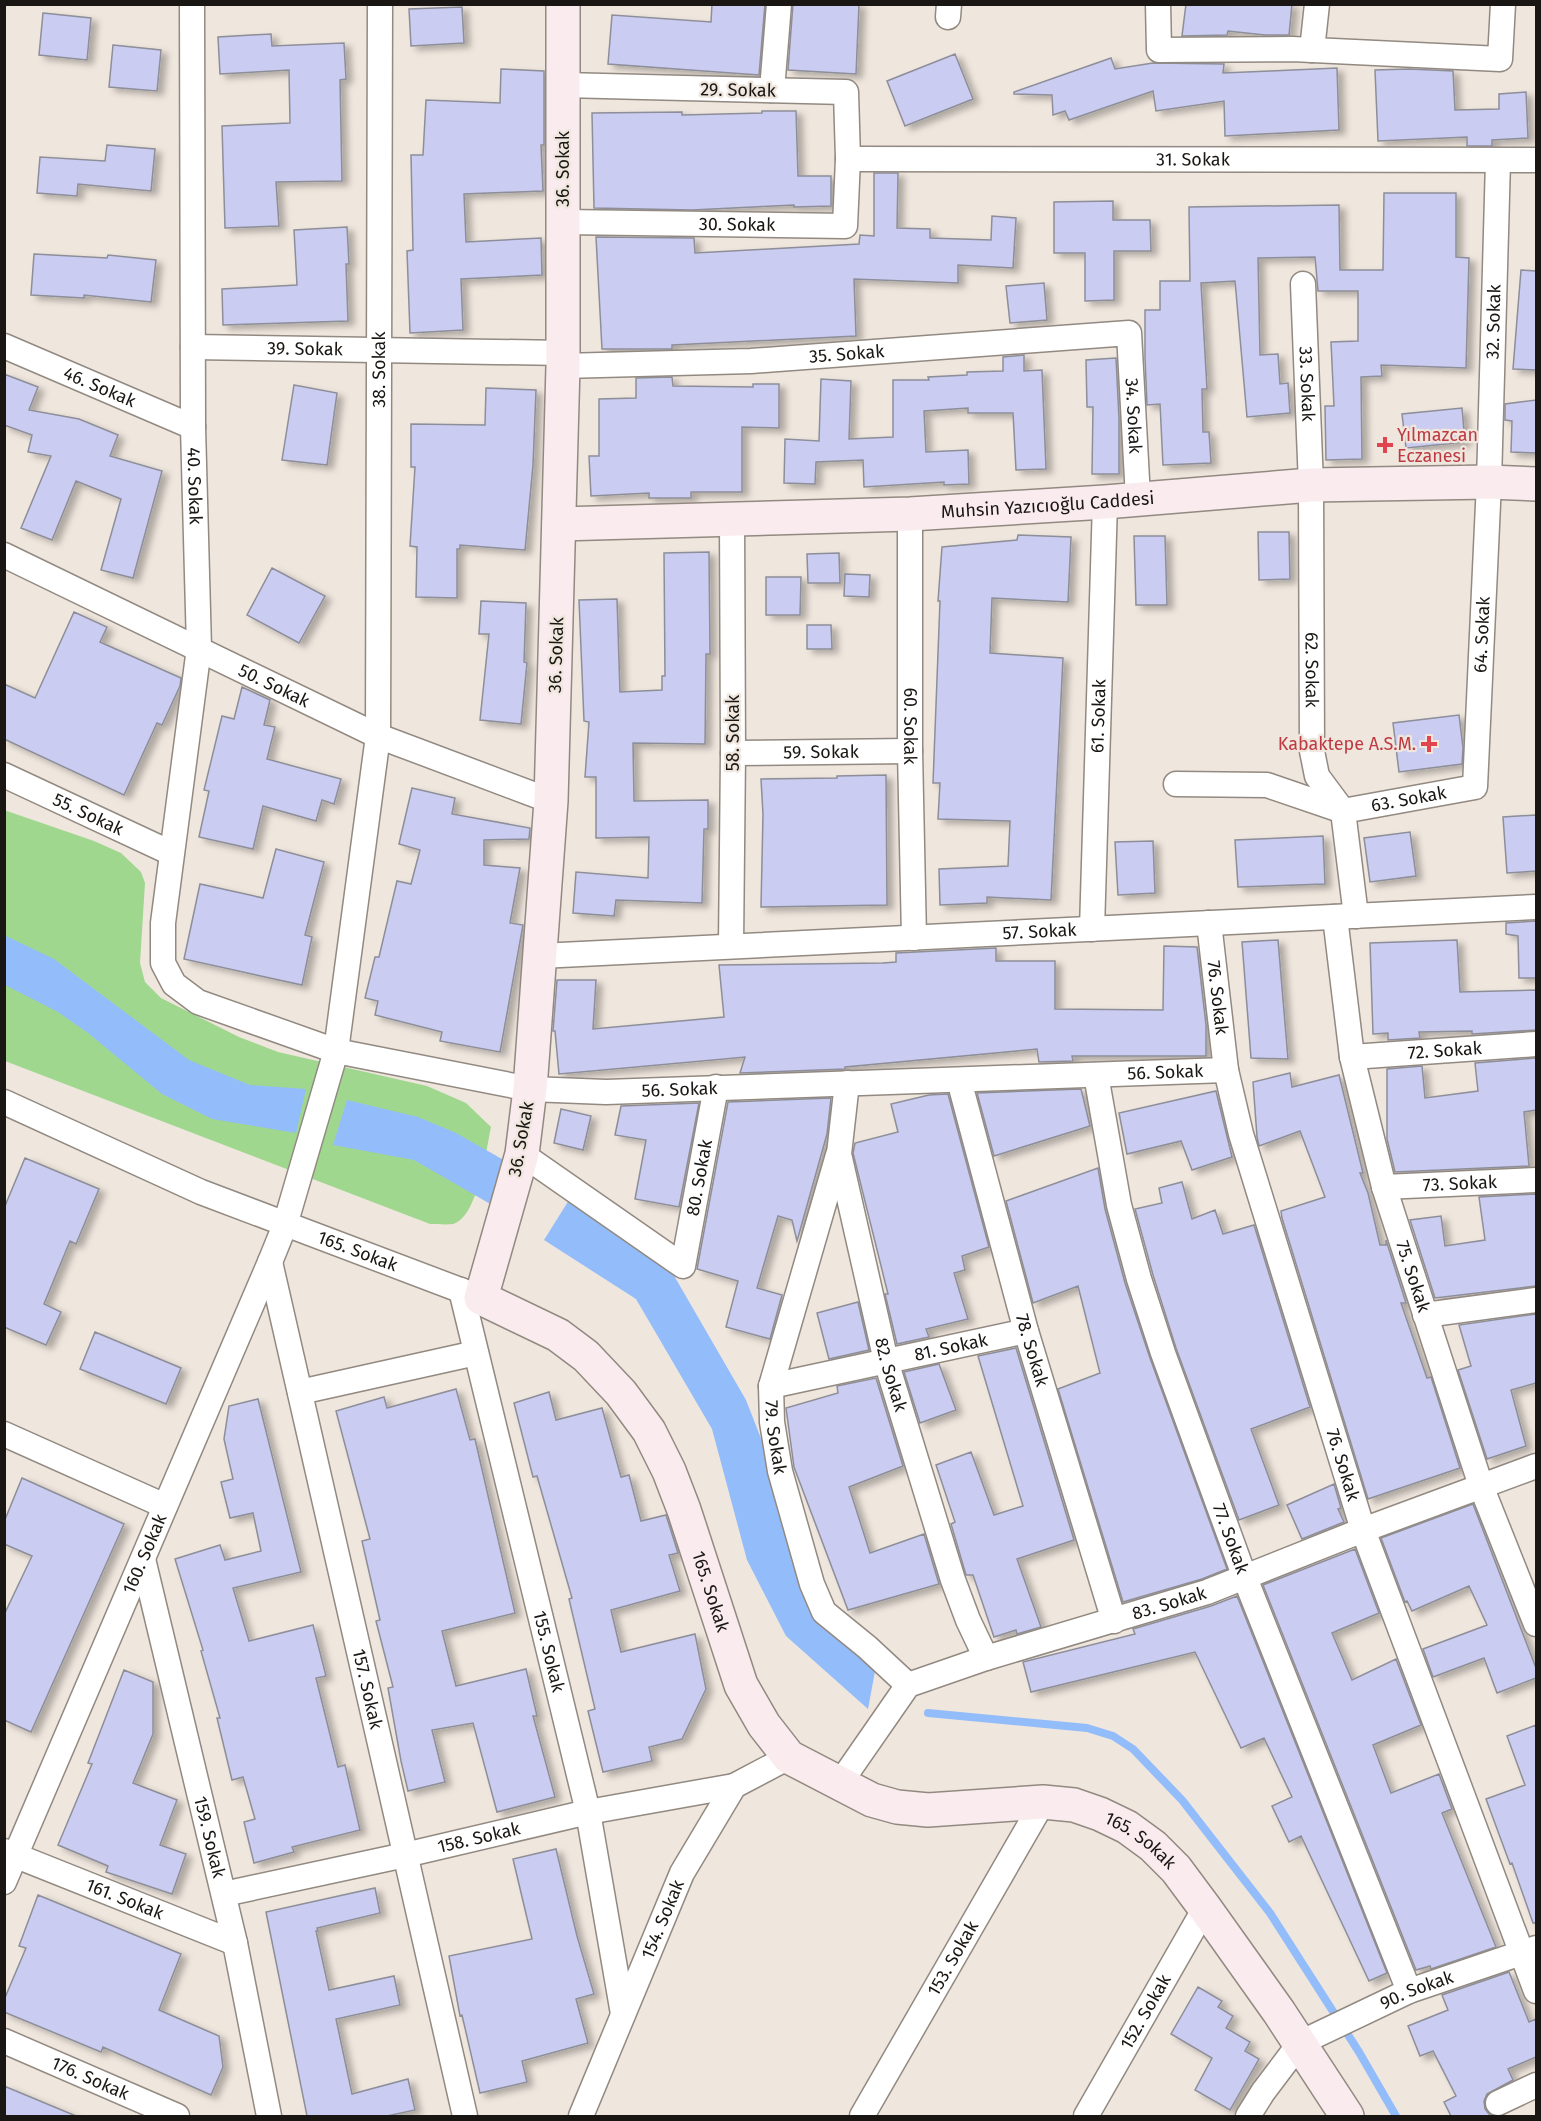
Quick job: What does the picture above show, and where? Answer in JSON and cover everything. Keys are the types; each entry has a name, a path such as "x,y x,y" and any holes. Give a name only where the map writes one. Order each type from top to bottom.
{"main road":[{"name":"36. Sokak","path":"471,1294 522,1154 530,1089 540,956 551,801 563,359 563,4"},
{"name":"Muhsin Yazıcıoğlu Caddesi","path":"559,524 910,514 1105,502 1311,485 1489,482 1536,484"},
{"name":"165. Sokak","path":"471,1294 558,1335 586,1356 621,1393 649,1431 669,1471 684,1510 741,1685 764,1725 789,1757 872,1800 897,1807 928,1810 1043,1802 1074,1805 1127,1827 1153,1846 1176,1869 1300,2043 1347,2116"}],"street":[{"name":"40. Sokak","path":"163,963 163,923 171,853 199,648 193,426 192,4"},
{"name":"38. Sokak","path":"336,1051 378,736 380,4"},
{"path":"772,90 779,4"},
{"path":"1158,4 1159,50 1312,50 1500,60 1503,4"},
{"path":"1312,50 1317,4"},
{"name":"29. Sokak","path":"563,85 846,92 848,159"},
{"name":"30. Sokak","path":"563,222 845,226 848,159"},
{"name":"31. Sokak","path":"848,159 1536,160"},
{"name":"32. Sokak","path":"1489,482 1498,161"},
{"name":"33. Sokak","path":"1303,284 1311,485"},
{"name":"35. Sokak","path":"563,359 751,361 1129,333"},
{"name":"34. Sokak","path":"1129,333 1138,498"},
{"name":"46. Sokak","path":"4,345 193,426"},
{"name":"39. Sokak","path":"193,347 380,350 563,359"},
{"name":"64. Sokak","path":"1475,787 1489,482"},
{"name":"62. Sokak","path":"1311,485 1312,751 1317,776 1343,811 1346,916"},
{"name":"61. Sokak","path":"1092,929 1105,502"},
{"name":"60. Sokak","path":"910,514 910,751 914,938"},
{"name":"58. Sokak","path":"731,946 732,519"},
{"name":"50. Sokak","path":"4,555 378,736 551,801"},
{"name":"59. Sokak","path":"733,753 910,751"},
{"name":"55. Sokak","path":"4,775 171,853"},
{"path":"1176,784 1267,785 1343,811"},
{"name":"63. Sokak","path":"1343,811 1475,787"},
{"name":"57. Sokak","path":"540,956 1536,907"},
{"name":"75. Sokak","path":"1346,916 1352,1057 1384,1187 1481,1486 1531,1595 1536,1624"},
{"name":"76. Sokak","path":"1209,923 1226,1071 1241,1134 1363,1530 1529,1951 1536,1991"},
{"name":"56. Sokak","path":"163,963 174,984 198,1002 336,1051 547,1091 606,1092 1226,1071"},
{"name":"72. Sokak","path":"1352,1057 1536,1044"},
{"name":"160. Sokak","path":"4,1882 10,1853 143,1559 285,1225 336,1051"},
{"name":"77. Sokak","path":"1096,1075 1119,1205 1138,1280 1245,1578 1409,1991"},
{"name":"78. Sokak","path":"959,1080 1026,1331 1114,1621"},
{"name":"82. Sokak","path":"847,1083 839,1154 886,1361 953,1580 986,1658"},
{"name":"80. Sokak","path":"522,1154 683,1266 716,1088"},
{"name":"165. Sokak","path":"7,1112 285,1225 471,1294"},
{"name":"79. Sokak","path":"839,1154 771,1386 772,1422 780,1471 812,1584 824,1612 908,1685"},
{"name":"73. Sokak","path":"1384,1187 1536,1180"},
{"name":"157. Sokak","path":"270,1262 465,2116"},
{"name":"155. Sokak","path":"471,1294 476,1353 588,1812 623,2014"},
{"path":"1425,1315 1536,1300"},
{"name":"81. Sokak","path":"771,1386 1026,1331"},
{"path":"300,1392 476,1353"},
{"path":"4,1434 165,1506"},
{"name":"83. Sokak","path":"908,1685 986,1658 1206,1592 1363,1530 1536,1466"},
{"name":"159. Sokak","path":"143,1559 224,1894 269,2116"},
{"path":"840,1783 908,1685"},
{"path":"734,1786 789,1757"},
{"name":"158. Sokak","path":"224,1894 588,1812 734,1786"},
{"name":"154. Sokak","path":"581,2116 682,1873 734,1786"},
{"name":"153. Sokak","path":"862,2116 1043,1802"},
{"name":"161. Sokak","path":"10,1853 235,1943"},
{"name":"152. Sokak","path":"1086,2116 1205,1908"},
{"name":"90. Sokak","path":"1300,2043 1409,1991 1529,1951"},
{"name":"176. Sokak","path":"4,2041 177,2116"},
{"path":"1248,2116 1300,2043"},
{"path":"1498,2103 1536,2085"}],"green space":[{"path":"4,810 94,841 121,853 141,872 145,883 140,963 145,982 161,998 239,1037 278,1052 427,1086 466,1103 491,1127 475,1196 462,1219 453,1224 430,1224 5,1061"}],"water":[{"path":"4,935 54,959 189,1060 250,1085 306,1089 296,1133 212,1119 162,1094 88,1033 58,1012 5,985"},
{"path":"347,1100 418,1117 456,1133 509,1163 492,1205 414,1160 333,1145"},
{"path":"569,1200 669,1267 746,1400 762,1441 782,1522 806,1593 876,1666 868,1709 786,1636 747,1560 712,1429 636,1299 544,1240"}],"building":[{"path":"712,4 765,4 759,75 608,64 612,15 711,22"},
{"path":"793,4 859,4 856,74 788,70"},
{"path":"1186,4 1292,4 1289,35 1228,31 1227,35 1182,36"},
{"path":"462,7 464,43 411,46 409,9"},
{"path":"43,13 91,18 87,60 39,55"},
{"path":"271,34 272,46 344,43 346,79 340,80 342,181 276,182 279,226 225,228 222,126 290,123 289,70 220,74 218,37"},
{"path":"113,45 161,50 157,91 109,87"},
{"path":"955,54 973,99 905,126 887,81"},
{"path":"1111,58 1115,69 1153,63 1224,64 1223,73 1337,68 1339,130 1225,136 1224,101 1156,111 1153,91 1069,120 1065,111 1053,115 1052,95 1014,94 1014,92"},
{"path":"501,69 544,71 544,145 541,145 543,191 464,194 466,242 541,238 542,275 461,279 463,330 410,333 407,251 413,250 411,155 423,155 426,100 500,103"},
{"path":"1375,70 1453,71 1455,110 1499,109 1499,94 1526,92 1528,138 1492,140 1492,146 1467,146 1467,137 1378,141"},
{"path":"762,111 796,111 798,176 831,176 831,206 794,207 794,205 692,210 594,208 592,113 682,112 682,115 762,113"},
{"path":"107,145 155,149 151,191 78,184 77,196 37,193 40,157 105,161"},
{"path":"874,173 898,173 897,228 930,229 930,238 991,240 992,216 1016,218 1013,268 958,265 958,283 854,279 856,336 672,345 672,349 602,349 596,237 694,238 695,253 859,244 860,235 874,236"},
{"path":"1384,193 1456,193 1456,257 1469,258 1466,368 1381,365 1382,376 1361,377 1362,459 1326,460 1325,406 1334,406 1331,342 1358,341 1358,291 1318,291 1315,257 1258,258 1260,355 1278,354 1280,384 1288,383 1290,413 1247,417 1235,281 1201,283 1207,389 1202,389 1203,432 1209,432 1211,463 1163,465 1160,404 1147,405 1145,310 1160,310 1160,281 1190,281 1189,207 1339,205 1340,270 1383,270"},
{"path":"1113,201 1113,220 1150,220 1151,251 1114,251 1114,300 1085,301 1085,253 1054,253 1054,202"},
{"path":"347,227 348,321 223,325 222,289 297,285 294,230"},
{"path":"34,254 107,258 108,255 156,260 151,302 84,295 84,298 31,295"},
{"path":"1521,270 1536,271 1536,370 1513,369"},
{"path":"1044,283 1047,320 1010,323 1006,286"},
{"path":"1024,355 1024,371 1042,370 1046,469 1016,470 1013,413 968,413 968,408 924,411 926,452 968,450 969,484 944,485 944,482 864,487 863,460 816,462 815,484 784,483 785,439 819,441 821,379 851,381 849,439 893,437 893,380 929,380 928,377 967,375 967,372 1003,371 1003,357"},
{"path":"1116,358 1119,474 1092,474 1093,407 1087,407 1086,360"},
{"path":"4,374 38,387 29,410 79,419 118,435 110,456 162,471 133,578 101,570 121,499 76,481 52,540 21,528 51,456 28,452 32,435 4,425"},
{"path":"672,377 673,386 753,387 753,384 779,384 779,428 742,427 742,492 691,492 691,498 649,498 649,493 591,496 589,456 599,456 599,399 636,398 636,378"},
{"path":"294,385 337,393 327,465 282,460"},
{"path":"486,388 536,390 533,465 525,550 460,545 460,549 457,549 457,598 416,597 417,547 410,546 415,467 411,467 411,424 485,425"},
{"path":"1536,400 1536,453 1511,452 1512,421 1505,420 1505,404"},
{"path":"1462,408 1465,442 1406,448 1402,414"},
{"path":"1258,532 1289,532 1290,579 1259,580"},
{"path":"1018,535 1071,537 1068,602 992,598 990,653 1063,658 1051,900 987,897 987,903 940,905 939,869 1008,866 1010,821 938,819 940,783 933,783 940,601 938,601 942,547 1017,540"},
{"path":"1134,536 1165,536 1167,605 1136,605"},
{"path":"709,552 710,654 706,654 705,744 633,743 634,801 708,800 708,829 704,829 702,903 616,900 614,916 573,913 576,872 648,878 649,837 596,838 596,777 585,777 589,722 584,721 579,600 617,599 620,692 662,690 662,676 665,676 664,553"},
{"path":"839,553 840,583 808,583 807,554"},
{"path":"272,568 325,596 299,643 247,615"},
{"path":"845,574 870,575 869,597 844,596"},
{"path":"766,577 801,577 800,615 766,615"},
{"path":"481,601 526,603 524,662 527,663 521,724 480,720 489,634 479,634"},
{"path":"74,612 107,627 100,642 181,678 180,686 162,725 157,723 124,795 4,739 4,684 35,698"},
{"path":"807,625 831,625 832,649 807,649"},
{"path":"242,687 270,700 264,725 275,727 267,759 341,779 334,804 322,800 316,821 263,806 253,849 199,837 209,791 204,790 222,716 234,719"},
{"name":"Kabaktepe A.S.M.","path":"1459,715 1463,748 1462,764 1399,772 1393,723"},
{"path":"886,775 887,905 761,907 763,814 761,779"},
{"path":"412,788 455,798 452,814 530,828 529,839 484,840 484,865 520,868 510,923 523,925 500,1052 440,1041 442,1032 375,1015 378,1001 365,998 375,957 379,957 397,881 411,884 420,850 399,844"},
{"path":"1536,815 1536,871 1507,873 1503,817"},
{"path":"1410,832 1416,876 1370,882 1364,838"},
{"path":"1323,836 1325,884 1238,887 1235,840"},
{"path":"1153,841 1155,893 1118,895 1115,842"},
{"path":"276,849 324,862 305,935 312,937 302,985 184,959 200,884 263,898"},
{"path":"1536,921 1536,978 1519,978 1518,936 1506,934 1506,923"},
{"path":"1278,940 1288,1059 1251,1058 1242,942"},
{"path":"1457,940 1460,992 1536,990 1536,1030 1472,1034 1472,1031 1419,1032 1420,1038 1388,1040 1388,1033 1373,1034 1370,943"},
{"path":"1164,946 1197,947 1206,1025 1206,1056 1072,1056 1073,1061 1039,1062 1037,1049 845,1067 845,1069 740,1073 745,1057 559,1074 555,1031 553,1031 557,980 596,980 593,1029 724,1017 719,965 883,963 896,962 896,953 996,948 996,961 1055,961 1055,1009 1163,1010"},
{"path":"1536,1058 1536,1110 1524,1112 1529,1166 1395,1172 1387,1139 1387,1069 1422,1066 1425,1098 1478,1091 1475,1063"},
{"path":"1290,1073 1292,1087 1339,1075 1363,1173 1360,1173 1368,1193 1380,1245 1386,1245 1386,1240 1406,1303 1401,1303 1427,1378 1431,1377 1460,1468 1368,1499 1281,1211 1325,1197 1300,1131 1259,1146 1257,1137 1253,1082"},
{"path":"1081,1089 1090,1126 994,1156 977,1093"},
{"path":"1216,1091 1232,1157 1192,1170 1181,1141 1127,1154 1119,1113"},
{"path":"948,1094 989,1247 962,1256 965,1270 954,1273 968,1319 926,1329 929,1337 897,1344 885,1294 888,1294 853,1153 855,1143 898,1132 891,1104 929,1095"},
{"path":"831,1098 827,1134 797,1241 792,1220 778,1216 757,1288 782,1295 770,1339 726,1327 738,1281 697,1269 728,1102"},
{"path":"699,1103 679,1207 635,1199 646,1140 615,1135 621,1106"},
{"path":"561,1109 591,1116 583,1150 554,1143"},
{"path":"25,1158 99,1189 76,1244 70,1241 44,1304 61,1312 46,1345 4,1327 5,1206"},
{"path":"1098,1168 1105,1209 1125,1283 1227,1569 1202,1579 1123,1602 1058,1389 1100,1373 1078,1286 1033,1303 1006,1201"},
{"path":"1182,1182 1192,1219 1215,1210 1223,1234 1254,1225 1310,1407 1251,1429 1279,1505 1239,1520 1176,1348 1135,1209 1162,1203 1159,1188"},
{"path":"1536,1194 1536,1286 1435,1298 1410,1220 1441,1216 1445,1246 1485,1240 1479,1197"},
{"path":"858,1302 869,1350 829,1359 817,1313"},
{"path":"1536,1314 1536,1383 1511,1390 1526,1446 1487,1459 1458,1370 1471,1366 1459,1325"},
{"path":"95,1332 181,1368 166,1404 80,1369"},
{"path":"1016,1348 1074,1540 1017,1559 1041,1627 1017,1634 1016,1630 994,1637 973,1575 966,1575 951,1524 955,1522 936,1465 971,1452 994,1515 1023,1506 978,1356"},
{"path":"939,1364 956,1410 920,1423 904,1372"},
{"path":"876,1378 903,1466 849,1487 870,1553 924,1534 939,1584 848,1610 794,1467 786,1408 838,1393 837,1386"},
{"path":"456,1389 470,1440 475,1439 515,1613 442,1631 456,1686 526,1669 537,1716 533,1716 555,1797 497,1812 473,1723 432,1730 445,1782 408,1791 388,1688 393,1687 376,1621 380,1620 362,1541 370,1539 336,1411 384,1397 387,1408"},
{"path":"549,1392 556,1420 602,1408 621,1477 629,1475 641,1521 666,1515 678,1553 669,1555 680,1591 611,1610 621,1652 695,1634 706,1689 682,1739 649,1747 652,1761 603,1772 588,1711 595,1709 569,1599 572,1598 537,1476 533,1477 514,1403"},
{"path":"258,1399 301,1572 233,1588 249,1641 313,1625 326,1676 316,1678 338,1767 345,1765 360,1830 292,1847 294,1852 254,1863 244,1822 255,1819 243,1777 232,1780 217,1718 220,1718 201,1651 203,1650 175,1559 220,1545 225,1560 261,1551 253,1513 230,1518 221,1482 233,1479 224,1439 229,1406"},
{"path":"22,1478 124,1524 31,1732 4,1720 4,1615 32,1556 4,1544 4,1522"},
{"path":"1334,1484 1341,1508 1338,1509 1344,1522 1302,1539 1287,1505"},
{"path":"1473,1504 1536,1668 1536,1678 1497,1693 1484,1658 1433,1677 1423,1649 1487,1625 1469,1586 1412,1611 1407,1601 1405,1602 1381,1538"},
{"path":"1355,1549 1379,1613 1332,1633 1352,1680 1396,1659 1421,1725 1373,1745 1391,1793 1439,1774 1452,1809 1442,1813 1496,1947 1431,1969 1430,1966 1416,1970 1263,1585"},
{"path":"1237,1596 1387,1973 1369,1981 1301,1836 1289,1842 1272,1806 1292,1797 1264,1738 1241,1748 1195,1652 1031,1692 1023,1662 1135,1634 1133,1629"},
{"path":"124,1670 153,1682 153,1734 133,1783 177,1800 160,1845 186,1854 172,1894 106,1872 108,1866 58,1845 92,1764 88,1763"},
{"path":"1536,1725 1536,1923 1533,1923 1486,1799 1525,1785 1507,1736"},
{"path":"556,1849 594,1994 576,1999 588,2043 522,2061 527,2082 480,2093 462,2015 460,2016 449,1956 532,1939 513,1859"},
{"path":"375,1888 380,1913 317,1928 318,1931 316,1931 329,1990 394,1976 400,2005 336,2019 352,2094 408,2079 415,2110 387,2116 307,2116 266,1912"},
{"path":"38,1895 181,1954 159,2010 219,2036 223,2067 211,2095 103,2047 101,2052 4,2012 4,2000 26,1948 19,1946"},
{"path":"1509,1972 1529,2022 1536,2019 1536,2057 1508,2069 1513,2080 1487,2094 1484,2101 1485,2109 1489,2114 1495,2116 1451,2116 1444,2102 1456,2096 1433,2051 1420,2056 1408,2026 1448,2010 1442,1995"},
{"path":"1198,1987 1222,2001 1218,2007 1233,2016 1226,2028 1250,2042 1245,2051 1259,2059 1230,2110 1195,2090 1212,2058 1171,2034"},
{"path":"4,2086 76,2116 4,2116"}],"waterway":[{"path":"928,1713 1087,1728 1113,1736 1133,1749 1182,1800 1270,1913 1359,2052 1396,2116"}],"place":[{"name":"Yılmazcan Eczanesi","path":"1385,445"},
{"name":"Kabaktepe A.S.M.","path":"1429,744"}]}
